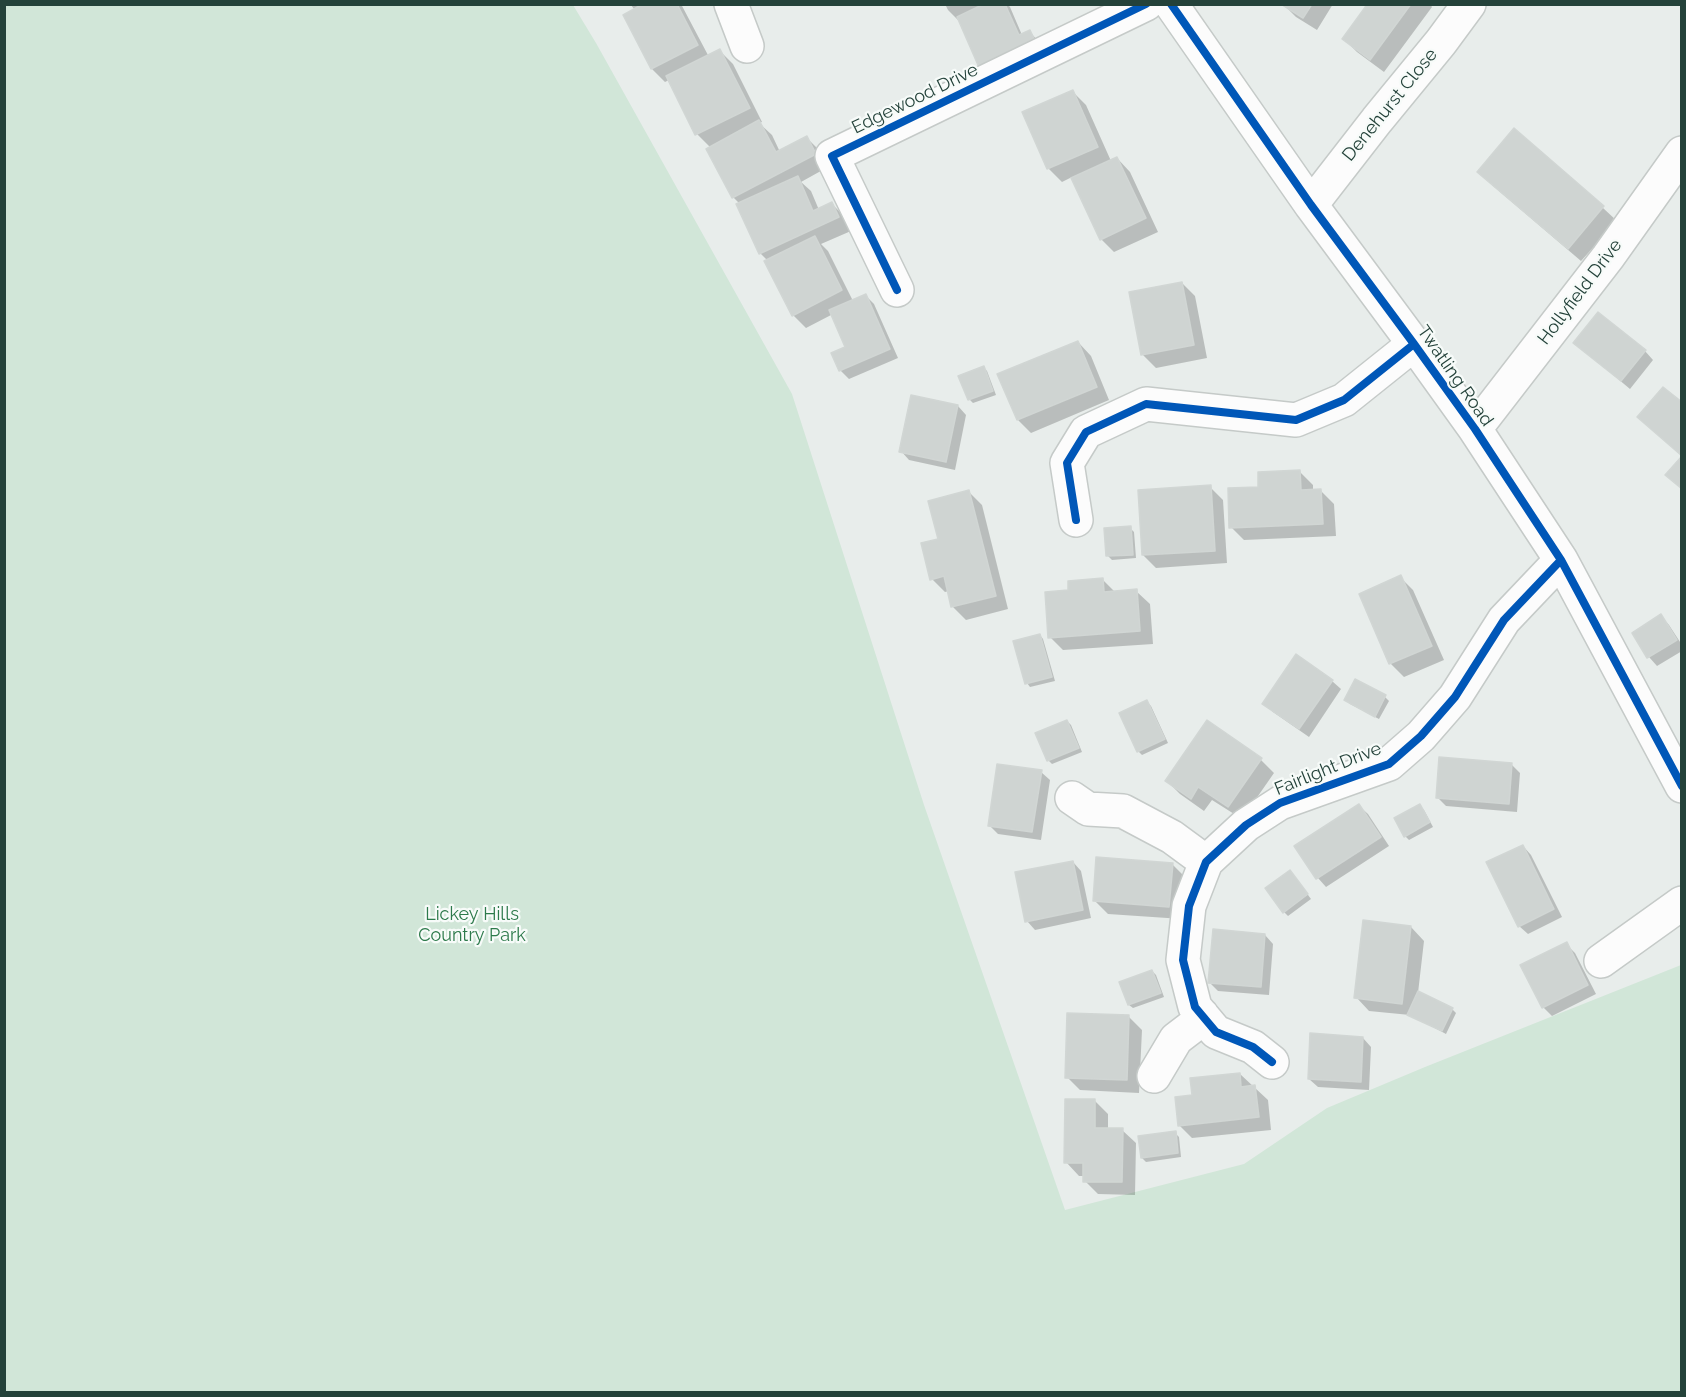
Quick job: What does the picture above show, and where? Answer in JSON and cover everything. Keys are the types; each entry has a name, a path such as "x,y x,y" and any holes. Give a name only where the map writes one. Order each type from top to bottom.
{"street":[{"path":"731,4 747,46"},
{"name":"Edgewood Drive","path":"897,290 832,156 1146,4"},
{"name":"Twatling Road","path":"1172,4 1311,205 1475,429 1561,560 1682,786"},
{"name":"Denehurst Close","path":"1311,205 1469,4"},
{"name":"Hollyfield Drive","path":"1475,429 1608,257 1682,153"},
{"path":"1076,520 1067,463 1086,432 1146,404 1296,420 1344,400 1414,344"},
{"name":"Fairlight Drive","path":"1272,1062 1253,1047 1216,1032 1195,1007 1183,960 1188,906 1206,862 1246,825 1280,804 1389,764 1422,735 1455,697 1504,621 1561,560"},
{"path":"1072,798 1089,809 1123,811 1172,837 1206,862"},
{"path":"1601,962 1682,903"},
{"path":"1154,1076 1176,1039 1193,1026 1202,1015"}],"green space":[{"name":"Lickey Hills Country Park","path":"5,4 573,5 792,394 924,805 1065,1210 1244,1164 1327,1108 1681,965 1681,1392 5,1392"}],"building":[{"path":"643,4 677,4 698,45 651,69 623,15"},
{"path":"984,4 1005,4 1019,35 1030,30 1038,47 981,72 957,17"},
{"path":"1281,4 1312,4 1303,18"},
{"path":"1364,4 1411,4 1370,60 1342,39 1366,6"},
{"path":"720,49 750,108 695,135 666,76"},
{"path":"1073,90 1098,147 1047,169 1022,112"},
{"path":"759,120 776,152 807,136 816,154 732,198 706,149"},
{"path":"1514,128 1604,206 1568,249 1477,172"},
{"path":"1117,157 1146,218 1100,240 1071,178"},
{"path":"798,176 813,211 832,202 839,217 759,254 736,204"},
{"path":"815,236 842,290 792,316 764,261"},
{"path":"1182,282 1194,345 1141,355 1129,292"},
{"path":"866,294 890,349 839,371 831,353 845,347 829,310"},
{"path":"1598,312 1646,350 1621,381 1573,343"},
{"path":"1078,341 1097,387 1017,420 997,374"},
{"path":"984,366 993,391 968,400 958,376"},
{"path":"1663,387 1682,402 1682,456 1637,417"},
{"path":"911,395 958,405 946,462 899,452"},
{"path":"1682,456 1682,489 1665,475"},
{"path":"1300,470 1301,490 1321,489 1323,524 1229,528 1228,488 1258,487 1258,472"},
{"path":"1211,485 1215,551 1142,555 1138,490"},
{"path":"969,490 996,596 951,607 944,576 930,580 921,543 938,539 928,501"},
{"path":"1131,526 1133,555 1106,556 1104,528"},
{"path":"1401,575 1432,646 1389,664 1359,594"},
{"path":"1103,578 1104,592 1137,589 1140,631 1048,638 1045,592 1068,590 1068,581"},
{"path":"1661,614 1677,640 1647,658 1632,633"},
{"path":"1040,634 1052,677 1025,684 1013,641"},
{"path":"1296,654 1333,680 1299,729 1262,704"},
{"path":"1355,679 1386,695 1375,717 1344,700"},
{"path":"1147,700 1165,739 1137,752 1119,713"},
{"path":"1067,720 1079,748 1047,761 1035,733"},
{"path":"1207,720 1262,758 1228,807 1198,787 1191,799 1165,781"},
{"path":"1439,757 1512,763 1509,804 1436,798"},
{"path":"997,764 1042,770 1032,832 988,826"},
{"path":"1359,804 1381,837 1316,879 1294,846"},
{"path":"1420,804 1430,822 1404,837 1394,818"},
{"path":"1523,845 1554,909 1518,927 1486,862"},
{"path":"1096,857 1173,863 1169,907 1093,901"},
{"path":"1073,861 1083,910 1025,922 1015,872"},
{"path":"1290,870 1308,894 1283,913 1265,888"},
{"path":"1363,920 1411,926 1402,1004 1354,998"},
{"path":"1213,929 1265,934 1261,987 1208,983"},
{"path":"1567,942 1588,985 1542,1008 1520,965"},
{"path":"1152,970 1161,993 1128,1005 1119,982"},
{"path":"1418,991 1453,1008 1442,1031 1407,1015"},
{"path":"1067,1013 1129,1015 1127,1080 1065,1078"},
{"path":"1310,1033 1363,1037 1361,1082 1308,1079"},
{"path":"1240,1073 1241,1087 1255,1085 1259,1117 1178,1126 1175,1097 1192,1095 1190,1078"},
{"path":"1065,1099 1095,1099 1095,1128 1123,1128 1122,1182 1083,1182 1083,1163 1064,1163"},
{"path":"1176,1131 1178,1153 1141,1158 1138,1136"}],"cycle path":[{"path":"897,290 832,156 1146,4"},
{"path":"1171,4 1311,205 1475,429 1561,560 1682,786"},
{"path":"1076,520 1067,463 1086,432 1146,404 1296,420 1344,400 1414,344"},
{"path":"1272,1062 1253,1047 1216,1032 1195,1007 1183,960 1189,906 1206,862 1246,825 1280,803 1389,764 1421,736 1455,697 1504,620 1561,560"}]}
